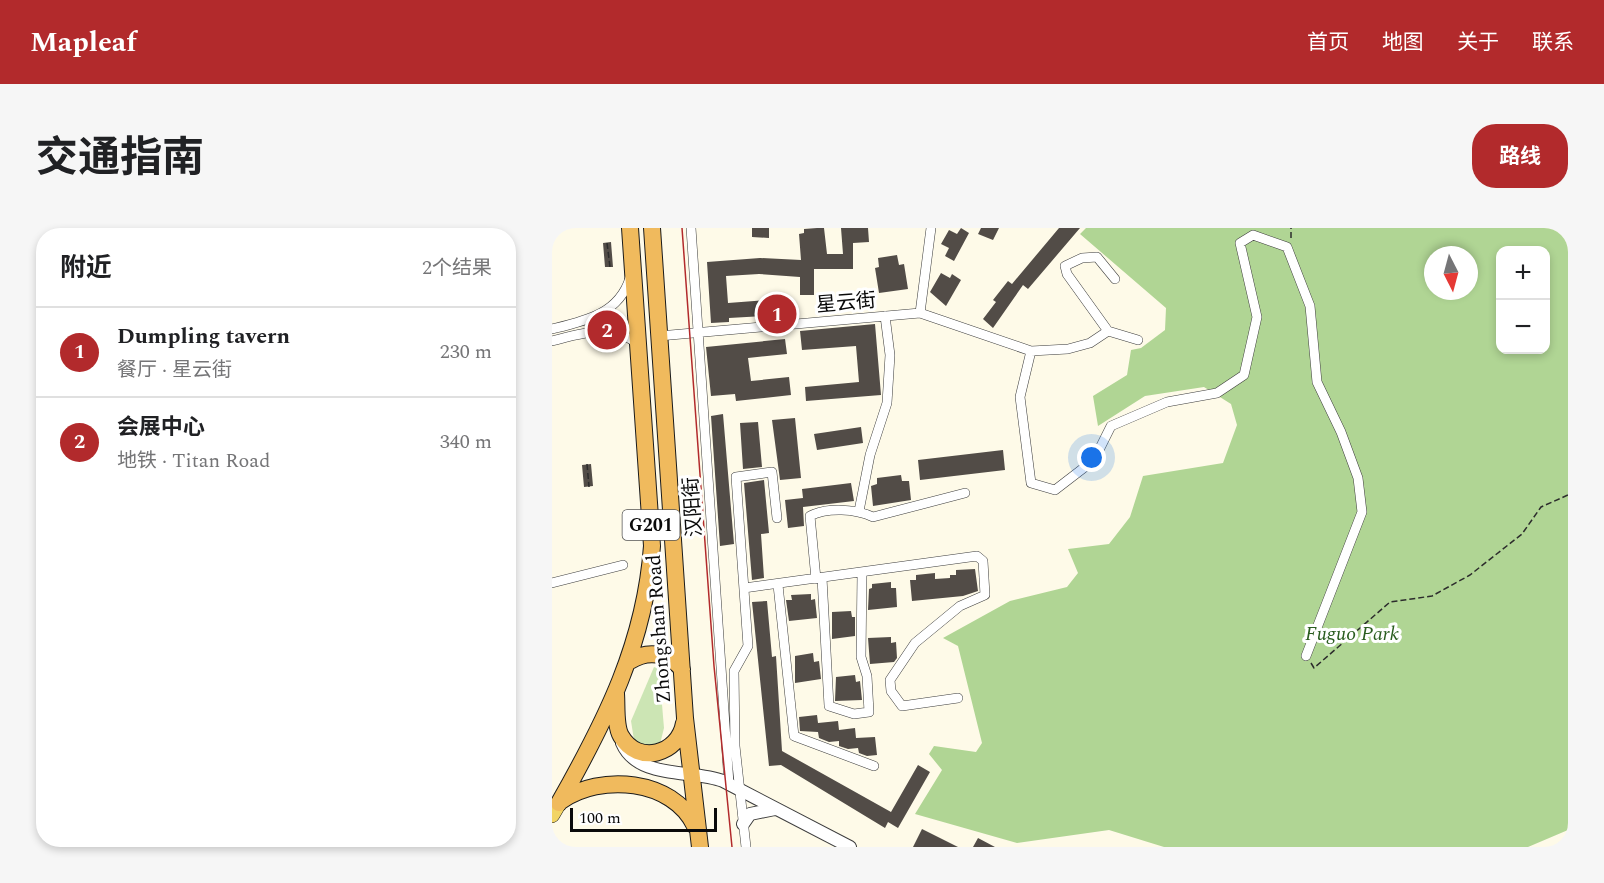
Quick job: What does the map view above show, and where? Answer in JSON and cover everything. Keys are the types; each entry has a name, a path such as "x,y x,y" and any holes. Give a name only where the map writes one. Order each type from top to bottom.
{"highway":[{"name":"Zhongshan Road","path":"555,809 616,693 630,661 645,605 652,546 630,228"},
{"name":"Zhongshan Road","path":"652,228 685,718 690,756 699,776 700,841"},
{"path":"630,661 638,656 658,654 676,661 682,669"},
{"path":"616,693 619,734 634,750 642,753 661,752 670,748 682,734 685,718"},
{"path":"555,809 573,792 588,787 639,788 672,798 684,808 700,841"}],"street":[{"name":"汉阳街","path":"691,228 734,786"},
{"path":"920,314 931,228"},
{"path":"1031,351 1020,397 1031,483 1055,490 1094,460 1111,426 1167,402 1217,393 1244,375 1257,317 1240,243 1253,235 1287,248 1310,306 1317,382 1341,432 1359,478 1362,512 1306,656"},
{"path":"1115,279 1097,257 1082,258 1065,266 1067,274 1108,331 1138,340"},
{"path":"552,329 587,320 612,306 628,284 633,270"},
{"name":"星云街","path":"659,336 920,314 1031,351 1068,350 1089,344 1108,331"},
{"path":"859,511 870,455 887,403 890,354 885,316"},
{"path":"552,341 605,330 623,335 638,344"},
{"path":"746,847 734,786 734,671 748,646 736,477 772,472 777,518"},
{"path":"862,573 861,657 867,676 869,712 854,714 829,706 819,579 810,516 818,512 859,511 873,517 965,493"},
{"path":"744,588 977,556 983,561 986,595 960,606 915,644 890,680 891,691 902,706 958,699"},
{"path":"552,583 622,565"},
{"path":"778,585 794,736 874,766"},
{"path":"619,734 628,754 635,761 734,786 850,847"},
{"path":"743,824 750,814 757,810 777,809"}],"path":[{"path":"607,243 609,267"},
{"path":"586,464 589,487"},
{"path":"1306,656 1314,668 1390,602 1432,596 1470,575 1522,534 1541,507 1568,495"}],"green space":[{"name":"Fuguo Park","path":"1086,228 1568,228 1568,830 1528,847 1164,847 1109,830 1017,843 915,814 942,770 929,754 934,746 976,752 982,743 958,646 943,638 1010,601 1067,587 1078,573 1068,549 1109,544 1130,517 1143,476 1223,463 1237,425 1231,404 1204,387 1145,396 1098,426 1093,396 1127,375 1131,350 1141,348 1165,330 1166,308 1080,234"},
{"path":"654,667 659,669 664,728 660,744 649,749 634,740 631,721"}],"building":[{"path":"752,228 769,228 769,238 752,237"},
{"path":"824,228 827,254 843,254 841,228 868,228 869,242 853,243 853,269 814,269 814,295 800,295 800,277 759,274 726,276 728,303 781,299 782,315 729,318 729,322 711,323 707,262 760,258 801,260 799,234 804,233 804,229"},
{"path":"961,228 969,233 954,261 945,256 949,248 941,244 949,230 957,234"},
{"path":"981,228 999,228 993,240 978,234"},
{"path":"1059,228 1080,228 1028,289 1023,285 993,328 983,319 996,302 993,300 1008,281 1012,284"},
{"path":"611,242 613,267 605,267 603,243"},
{"path":"897,255 899,265 904,264 908,289 879,293 875,268 879,267 878,258"},
{"path":"941,273 950,278 952,274 961,280 946,306 930,292"},
{"path":"875,324 881,395 806,401 805,387 859,382 856,346 802,350 800,331"},
{"path":"785,339 787,354 748,358 751,381 789,377 791,395 736,401 735,394 711,396 706,347"},
{"path":"723,414 734,544 720,546 711,416"},
{"path":"795,418 801,478 780,480 772,420"},
{"path":"758,422 762,467 743,469 740,423"},
{"path":"861,427 863,443 817,450 814,434"},
{"path":"1003,450 1005,470 920,480 918,460"},
{"path":"591,464 593,486 584,487 582,465"},
{"path":"901,475 902,481 909,481 911,500 873,506 871,486 877,484 877,478"},
{"path":"764,480 769,533 761,534 764,578 752,580 744,483"},
{"path":"851,483 854,501 803,507 804,526 788,528 785,500 803,498 802,489"},
{"path":"975,569 978,591 963,596 912,601 910,580 916,580 916,575 935,573 935,579 950,578 950,575 956,575 956,570"},
{"path":"891,582 891,588 896,588 897,607 868,610 869,589 872,588 872,584"},
{"path":"811,594 811,600 815,599 817,618 789,621 786,600 792,600 791,595"},
{"path":"767,601 772,657 776,656 782,751 891,812 918,765 930,772 898,828 888,822 885,828 781,765 769,766 752,602"},
{"path":"851,611 852,617 855,617 855,636 832,639 832,612"},
{"path":"891,637 891,643 896,642 897,658 894,662 870,664 868,638"},
{"path":"813,653 814,662 819,661 821,679 795,683 795,656"},
{"path":"855,675 856,682 860,681 862,700 835,701 836,677"},
{"path":"817,715 818,723 838,721 839,730 855,728 856,738 875,737 877,755 867,756 859,753 858,748 848,749 839,746 839,741 829,742 819,738 818,732 800,731 799,717"},
{"path":"922,829 958,847 913,847"},
{"path":"978,838 995,847 973,847"}],"tram line":[{"path":"682,228 714,666 732,847"}],"place":[{"name":"Dumpling tavern","path":"777,314"},
{"name":"会展中心","path":"607,330"}]}
